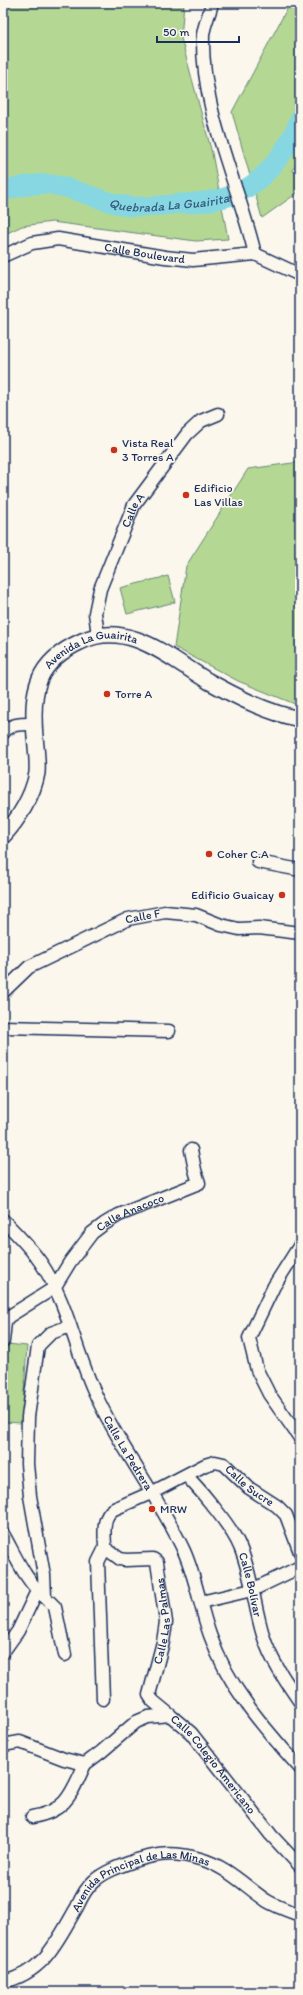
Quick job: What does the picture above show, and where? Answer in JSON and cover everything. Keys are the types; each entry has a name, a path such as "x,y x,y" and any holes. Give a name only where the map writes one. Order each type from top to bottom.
{"street":[{"path":"212,3 203,34 207,87 226,159 247,220 254,254 300,275"},
{"name":"Calle Boulevard","path":"3,256 32,243 58,239 165,257 193,260 254,254"},
{"name":"Calle A","path":"98,635 95,613 100,589 134,505 187,434 201,421 218,414"},
{"name":"Avenida La Guairita","path":"3,836 25,805 37,773 34,724 36,687 44,669 62,652 90,637 98,635 126,636 142,641 157,648 208,681 236,696 275,712 300,719"},
{"path":"3,733 15,725 34,724"},
{"path":"258,862 300,870"},
{"name":"Calle F","path":"3,992 29,967 128,919 165,912 196,915 221,925 238,929 259,928 300,933"},
{"path":"3,1027 169,1031"},
{"name":"Calle Anacoco","path":"54,1288 70,1262 92,1233 104,1224 119,1215 199,1183 194,1170 191,1150"},
{"name":"Calle La Pedrera","path":"3,1220 41,1262 54,1288 70,1326 91,1384 105,1415 153,1492 184,1552 201,1602 210,1636 241,1697 265,1729 300,1768"},
{"path":"300,1245 274,1286 249,1338 257,1370 269,1394 300,1438"},
{"path":"3,1342 5,1322 8,1317 54,1288"},
{"path":"3,1652 41,1594 44,1575 31,1512 27,1444 30,1403 38,1346 50,1333 70,1326"},
{"name":"Calle Sucre","path":"153,1492 187,1476 205,1465 215,1462 224,1464 249,1488 265,1497 286,1515 300,1552"},
{"name":"Calle Bolívar","path":"187,1476 218,1514 239,1544 247,1565 263,1637 300,1702"},
{"path":"103,1698 98,1562 105,1548 105,1519 108,1513 114,1509 153,1492"},
{"path":"3,1534 41,1594 55,1607 65,1655"},
{"name":"Calle Las Palmas","path":"105,1548 122,1560 153,1559 157,1562 166,1622 163,1642 149,1695 153,1701 170,1715"},
{"path":"201,1602 252,1590 300,1567"},
{"name":"Calle Colegio Americano","path":"85,1764 136,1722 145,1717 170,1715 191,1733 271,1835 300,1866"},
{"path":"3,1745 20,1742 64,1759 85,1764 73,1790 64,1803 49,1813 32,1817"},
{"name":"Avenida Principal de Las Minas","path":"3,1982 26,1974 40,1963 53,1948 93,1881 123,1865 161,1854 182,1855 201,1859 218,1866 233,1875 268,1901 300,1915"}],"green space":[{"path":"3,3 184,3 181,38 212,153 228,239 196,241 52,222 22,226 3,235"},
{"path":"290,3 300,3 300,161 292,170 300,177 300,191 262,218 232,112"},
{"path":"300,462 300,706 238,681 174,647 186,566 248,469"},
{"path":"168,576 175,602 127,614 120,588"},
{"path":"7,1344 27,1346 22,1423 3,1422"}],"waterway":[{"name":"Quebrada La Guairita","path":"3,191 34,185 55,185 117,204 139,207 200,202 225,198 250,186 269,170 277,161 290,140 300,118"}],"place":[{"name":"Vista Real 3 Torres A","path":"114,450"},
{"name":"Edificio Las Villas","path":"186,495"},
{"name":"Torre A","path":"107,694"},
{"name":"Coher C.A","path":"209,854"},
{"name":"Edificio Guaicay","path":"282,895"},
{"name":"MRW","path":"152,1509"}]}
